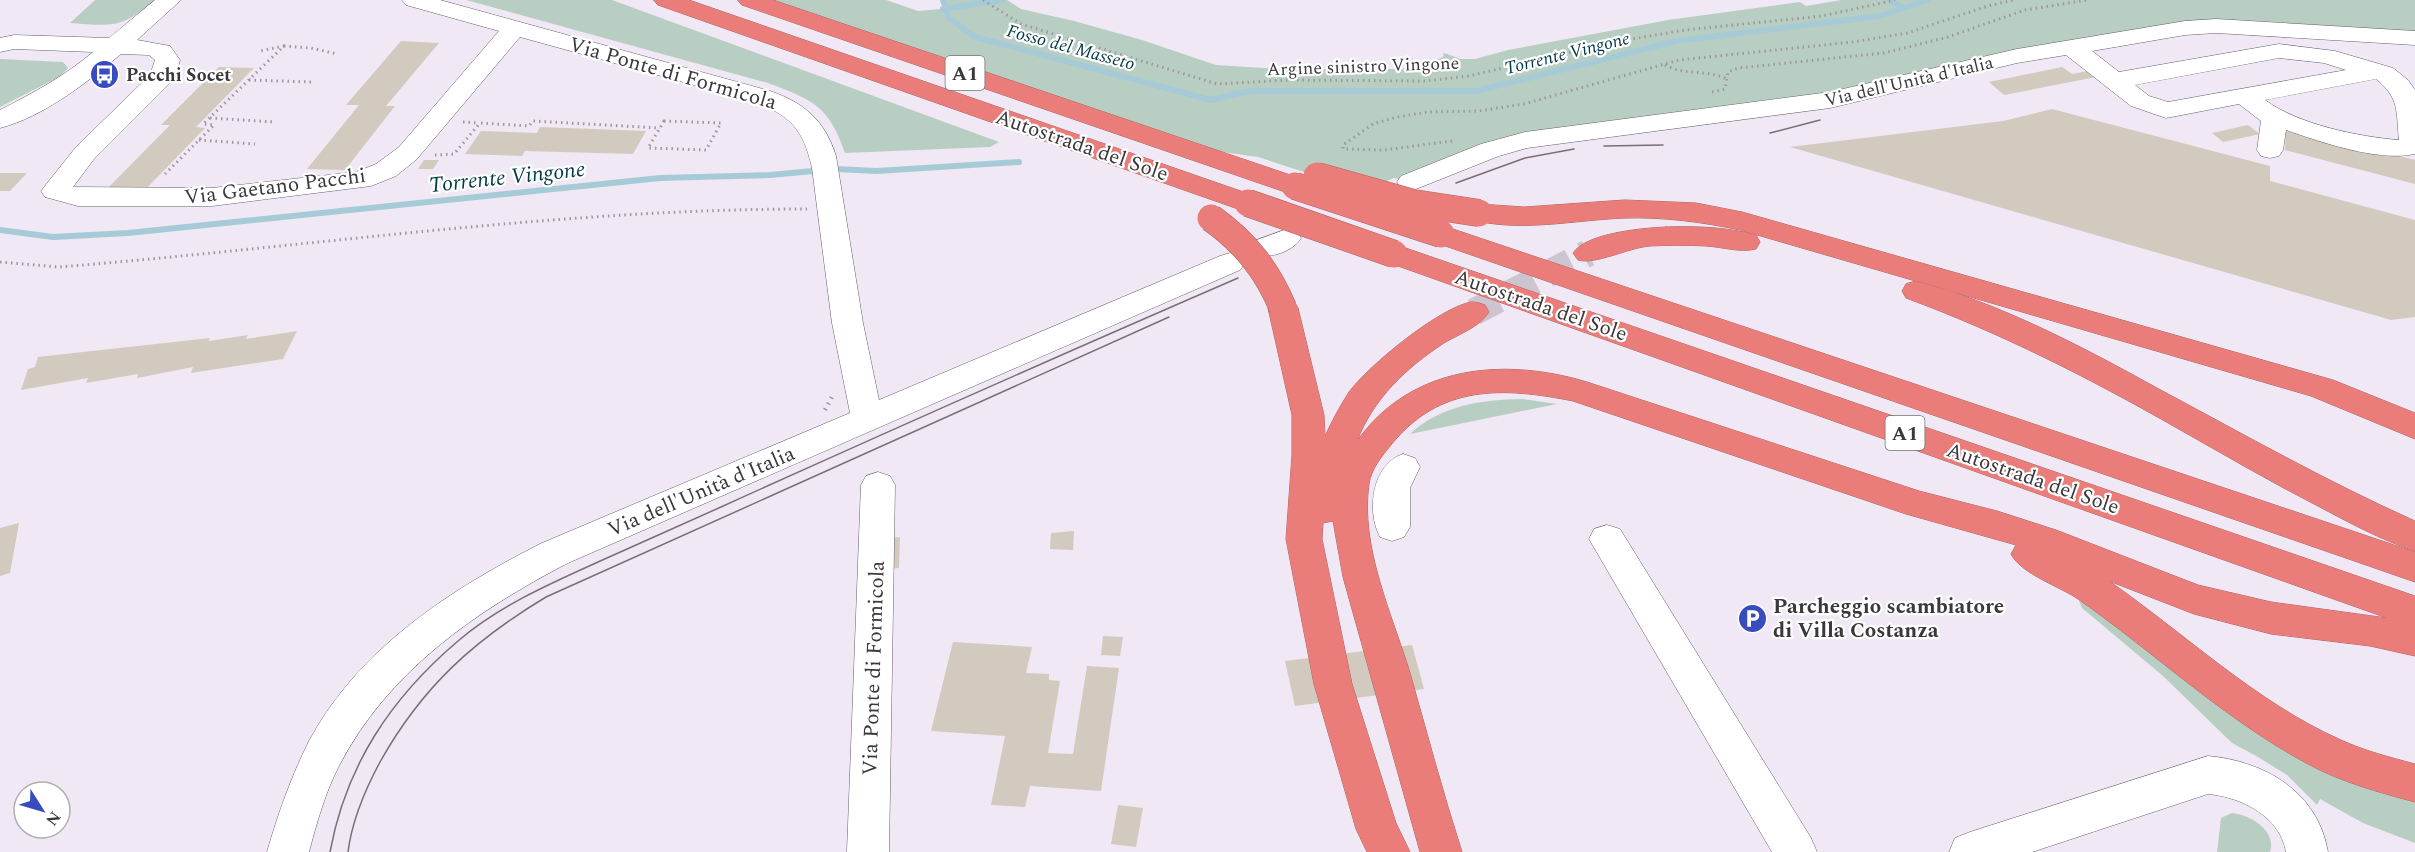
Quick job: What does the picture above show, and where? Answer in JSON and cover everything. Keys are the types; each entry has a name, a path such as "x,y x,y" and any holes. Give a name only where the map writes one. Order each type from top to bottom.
{"highway":[{"name":"Autostrada del Sole","path":"666,0 2415,612"},
{"name":"Autostrada del Sole","path":"750,0 1179,146 1306,181 1441,234 2415,567"},
{"path":"931,93 1038,144 1157,190 1212,218 1243,243 1259,260 1283,308 1308,415 1309,455 1304,539 1333,684 1377,829 1389,852"},
{"path":"1306,181 1413,203 1479,213 1524,216 1654,209 1696,212 1742,221 2322,388 2415,427"},
{"path":"1588,253 1616,244 1662,237 1727,239 1794,254 1927,294 2039,339 2090,365 2298,482 2415,537"},
{"path":"1333,684 1318,537 1338,445 1357,406 1384,372 1422,342 1473,312"},
{"path":"1442,852 1359,568 1351,514 1352,482 1357,469 1379,435 1398,414 1440,390 1464,383 1509,380 1552,384 1643,411 1918,504 2043,540 2158,586 2228,609 2271,618 2370,630 2415,640"},
{"path":"1918,504 2004,541 2088,586 2258,714 2290,735 2356,767 2387,778 2415,783"}],"street":[{"path":"0,120 63,87 116,46 169,0"},
{"name":"Via Ponte di Formicola","path":"414,0 770,99 790,108 806,121 814,133 821,156 854,359 868,420"},
{"name":"Via dell'Unità d'Italia","path":"1411,182 1490,150 1525,140 1830,100 2017,56 2169,30 2216,26 2415,38"},
{"name":"Via Gaetano Pacchi","path":"116,46 151,48 161,51 168,60 167,67 162,78 85,153 55,191 78,197 212,197 361,180 386,170 408,153 514,28"},
{"path":"0,45 14,42 116,46"},
{"path":"2070,46 2146,104 2166,110 2245,98 2351,76 2415,68"},
{"path":"2113,81 2287,50 2346,60 2384,73 2415,77"},
{"path":"2245,98 2274,118 2387,148 2410,148 2413,146 2408,99 2403,89 2384,73"},
{"path":"2270,150 2274,118"},
{"name":"Via dell'Unità d'Italia","path":"288,852 305,795 343,722 393,661 449,613 500,580 535,562 1230,263"},
{"path":"1392,527 1391,491 1395,477 1403,467"},
{"name":"Via Ponte di Formicola","path":"868,852 878,485"},
{"path":"1607,539 1771,790 1796,852"},
{"path":"1970,852 2208,775 2222,775 2245,781 2284,807 2300,827 2307,845 2307,852"}],"path":[{"name":"Argine sinistro Vingone","path":"983,0 1021,24 1217,84 1290,80 1425,81 1469,76 1609,43 1685,30 1822,16 1895,0"},
{"path":"1456,141 1392,149 1343,148 1343,145 1373,124 1396,117 1428,112 1479,111 1524,104 1679,60 1853,42 1907,33 1988,6 2014,0"},
{"path":"1712,93 1725,88 1728,72 1738,68 1884,53 1948,37 2025,10 2087,0"},
{"path":"172,179 160,179 214,125 203,124 284,46"},
{"path":"260,51 284,46 311,48 337,54"},
{"path":"1665,65 1682,71 1714,73 1727,79"},
{"path":"249,80 311,82"},
{"path":"210,118 274,122"},
{"path":"664,120 721,123 706,150 648,148 660,128 664,120"},
{"path":"408,153 443,156 454,154 480,123 529,126 533,121 660,128"},
{"path":"199,140 255,144"},
{"path":"0,262 59,267 513,224 734,209 831,208"}],"green space":[{"path":"95,0 155,0 133,16 115,24 70,23"},
{"path":"466,0 612,0 999,142 990,147 845,153 833,125 825,115 808,100 797,94 768,83"},
{"path":"750,0 886,0 918,11 942,9 945,0 1007,0 1021,9 1142,40 1216,65 1282,69 1401,69 1422,66 1443,57 1444,53 1461,59 1475,59 1508,50 1668,20 1800,2 1806,6 1841,0 2415,0 2415,38 2202,26 1905,84 1552,135 1411,182 1394,178 1363,191 1258,157 1179,146"},
{"path":"0,59 63,62 68,68 59,77 0,107"},
{"path":"1522,399 1557,404 1410,434 1435,416 1449,410 1477,403"},
{"path":"2079,601 2415,801 2415,843 2363,823 2320,799 2317,805 2287,775 2232,743 2163,676 2082,608"},
{"path":"2232,813 2247,817 2261,825 2270,837 2270,852 2217,852 2221,818"}],"building":[{"path":"401,41 439,43 386,106 395,106 345,170 307,169 359,105 346,105"},
{"path":"219,67 254,68 196,127 205,128 142,193 104,192 170,125 161,125"},
{"path":"2062,67 2072,74 2088,71 2096,77 2004,95 1989,82"},
{"path":"2052,109 2270,166 2270,181 2415,220 2415,317 2391,320 1790,147 2003,121"},
{"path":"2248,125 2260,134 2223,142 2212,133"},
{"path":"540,127 646,131 633,154 525,151 522,156 465,154 481,131 537,133"},
{"path":"2286,127 2415,160 2415,184 2285,150"},
{"path":"424,160 439,160 433,169 418,169"},
{"path":"0,173 27,173 10,191 0,191"},
{"path":"297,331 283,359 191,373 193,367 137,378 138,374 86,383 88,378 21,390 28,369 35,367 38,357 210,338 209,341 248,335 246,339"},
{"path":"19,523 10,573 0,576 0,528"},
{"path":"1074,531 1073,550 1050,549 1051,533"},
{"path":"900,537 899,568 887,569 888,538"},
{"path":"1103,636 1123,637 1120,656 1101,655"},
{"path":"953,642 1032,647 1026,673 1049,674 1049,680 1060,681 1048,753 1073,754 1087,666 1119,668 1101,791 1030,786 1025,807 991,805 1005,736 931,731"},
{"path":"1412,645 1424,689 1295,706 1285,661"},
{"path":"1118,805 1143,808 1136,847 1111,844"}],"waterway":[{"name":"Fosso del Masseto","path":"943,0 946,9"},
{"path":"946,9 1003,0"},
{"path":"1890,0 1903,8"},
{"name":"Torrente Vingone","path":"946,9 949,18 975,37 1211,100 1250,91 1476,91 1677,41 1880,16 1928,0"},
{"name":"Torrente Vingone","path":"0,230 53,237 128,233 660,178 770,175 835,169 877,171 1019,162"}],"tunnel":[{"path":"1474,312 1588,253"}],"tram line":[{"path":"1770,133 1820,120"},
{"path":"1604,146 1663,145"},
{"path":"1456,183 1525,158 1574,149"},
{"path":"330,852 347,790 375,735 392,710 412,686 458,641 507,606 580,570 1238,278"},
{"path":"348,852 356,817 369,783 396,735 413,711 451,668 472,649 546,597 1169,317"}],"place":[{"name":"Pacchi Socet","path":"105,75"},
{"name":"Parcheggio scambiatore di Villa Costanza","path":"1752,618"}]}
